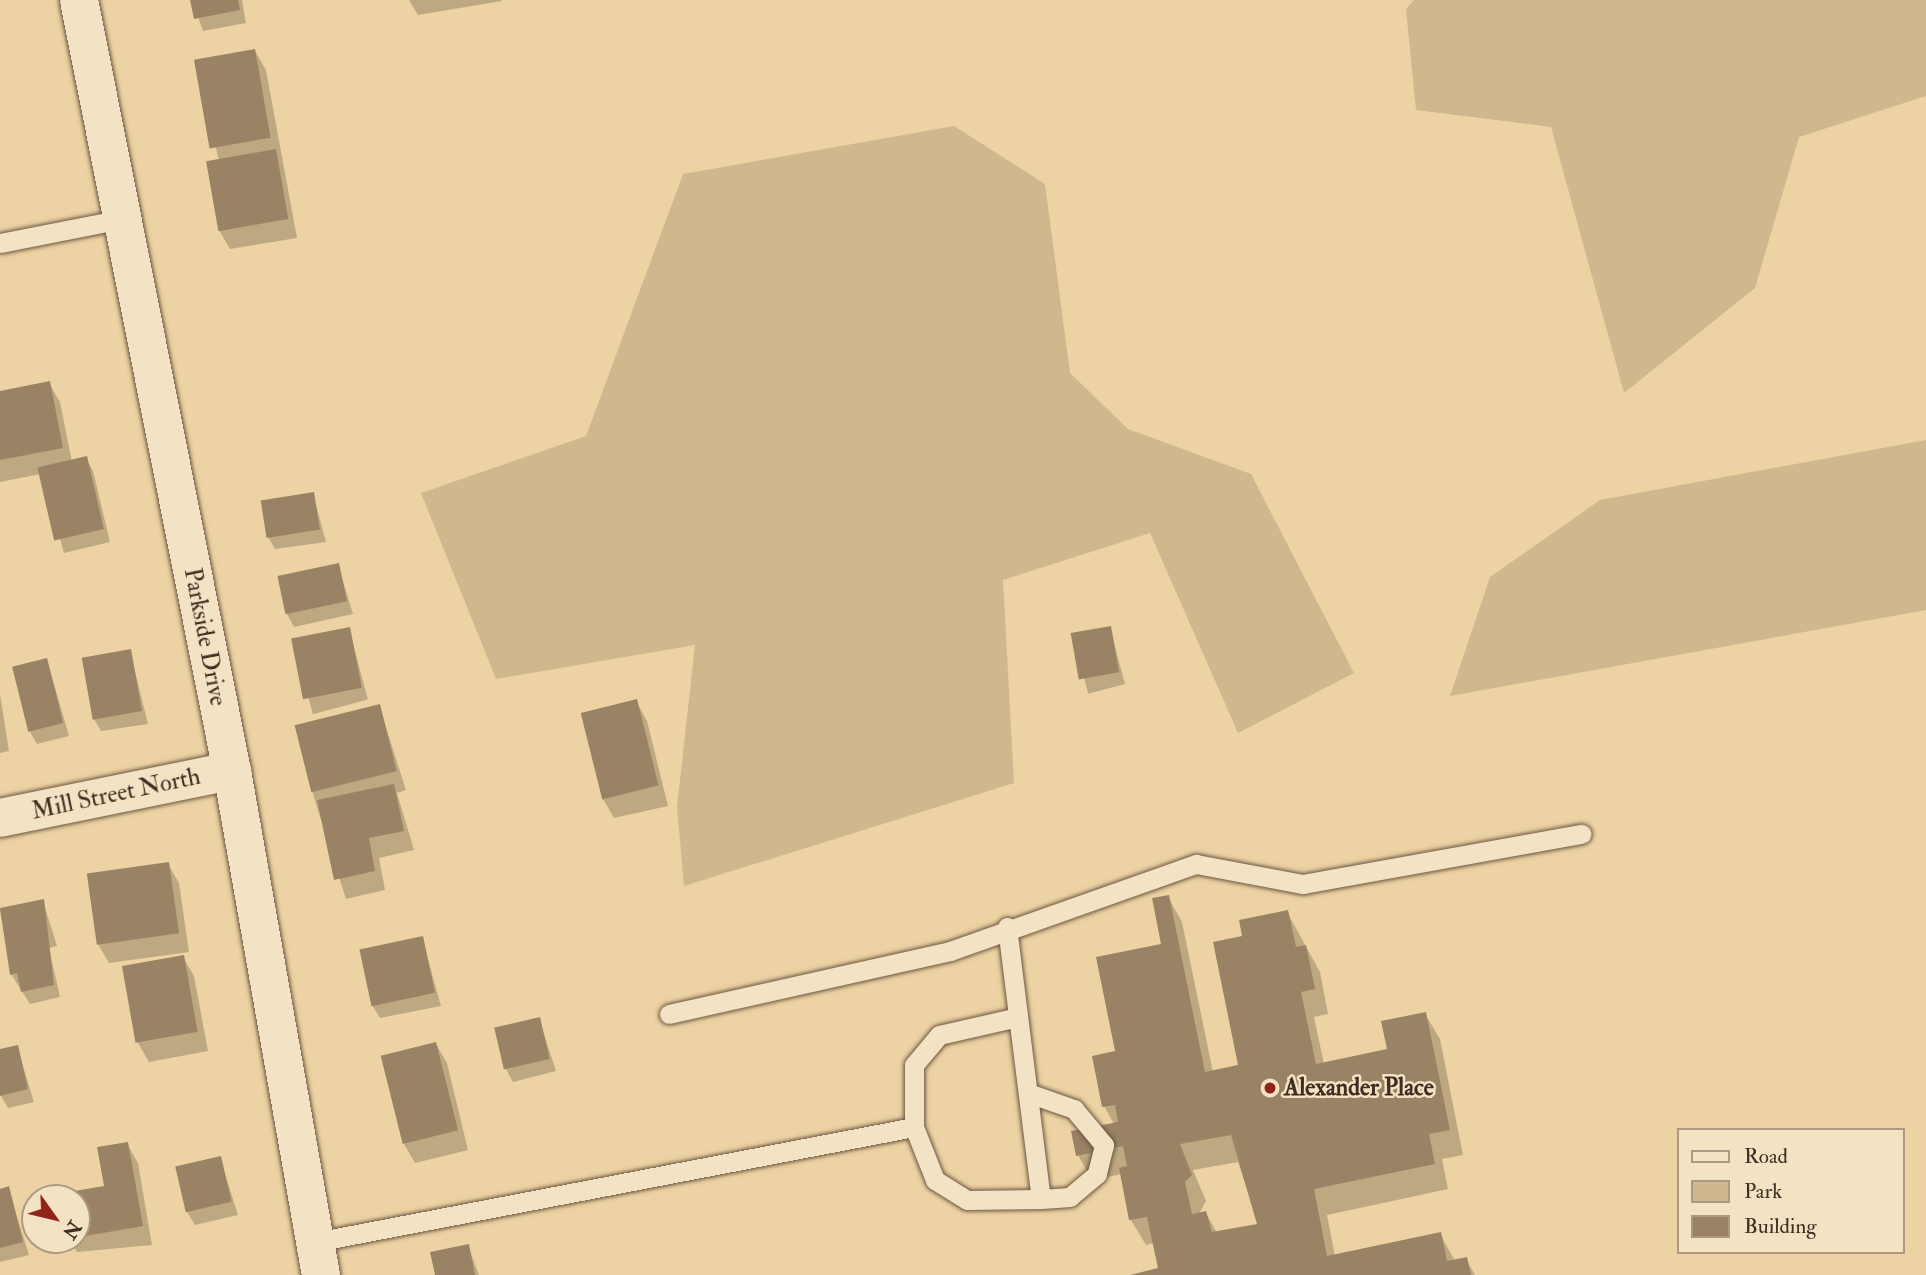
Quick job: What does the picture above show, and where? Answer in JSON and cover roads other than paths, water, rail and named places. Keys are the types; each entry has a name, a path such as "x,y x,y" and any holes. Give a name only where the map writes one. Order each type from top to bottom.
{"main road":[{"name":"Parkside Drive","path":"79,0 232,771 318,1258"},
{"name":"Mill Street North","path":"0,818 232,771"}],"lane":[{"path":"0,243 122,219"},
{"path":"669,1014 950,951 1007,927 1196,864 1303,884 1582,834"},
{"path":"1007,927 1041,1199"},
{"path":"1018,1017 939,1035 914,1065 914,1126 935,1180 967,1200 1041,1199 1070,1197 1097,1174 1104,1145 1074,1110 1028,1093"},
{"path":"318,1258 914,1126"}],"place":[{"name":"Alexander Place","path":"1270,1088"}]}
